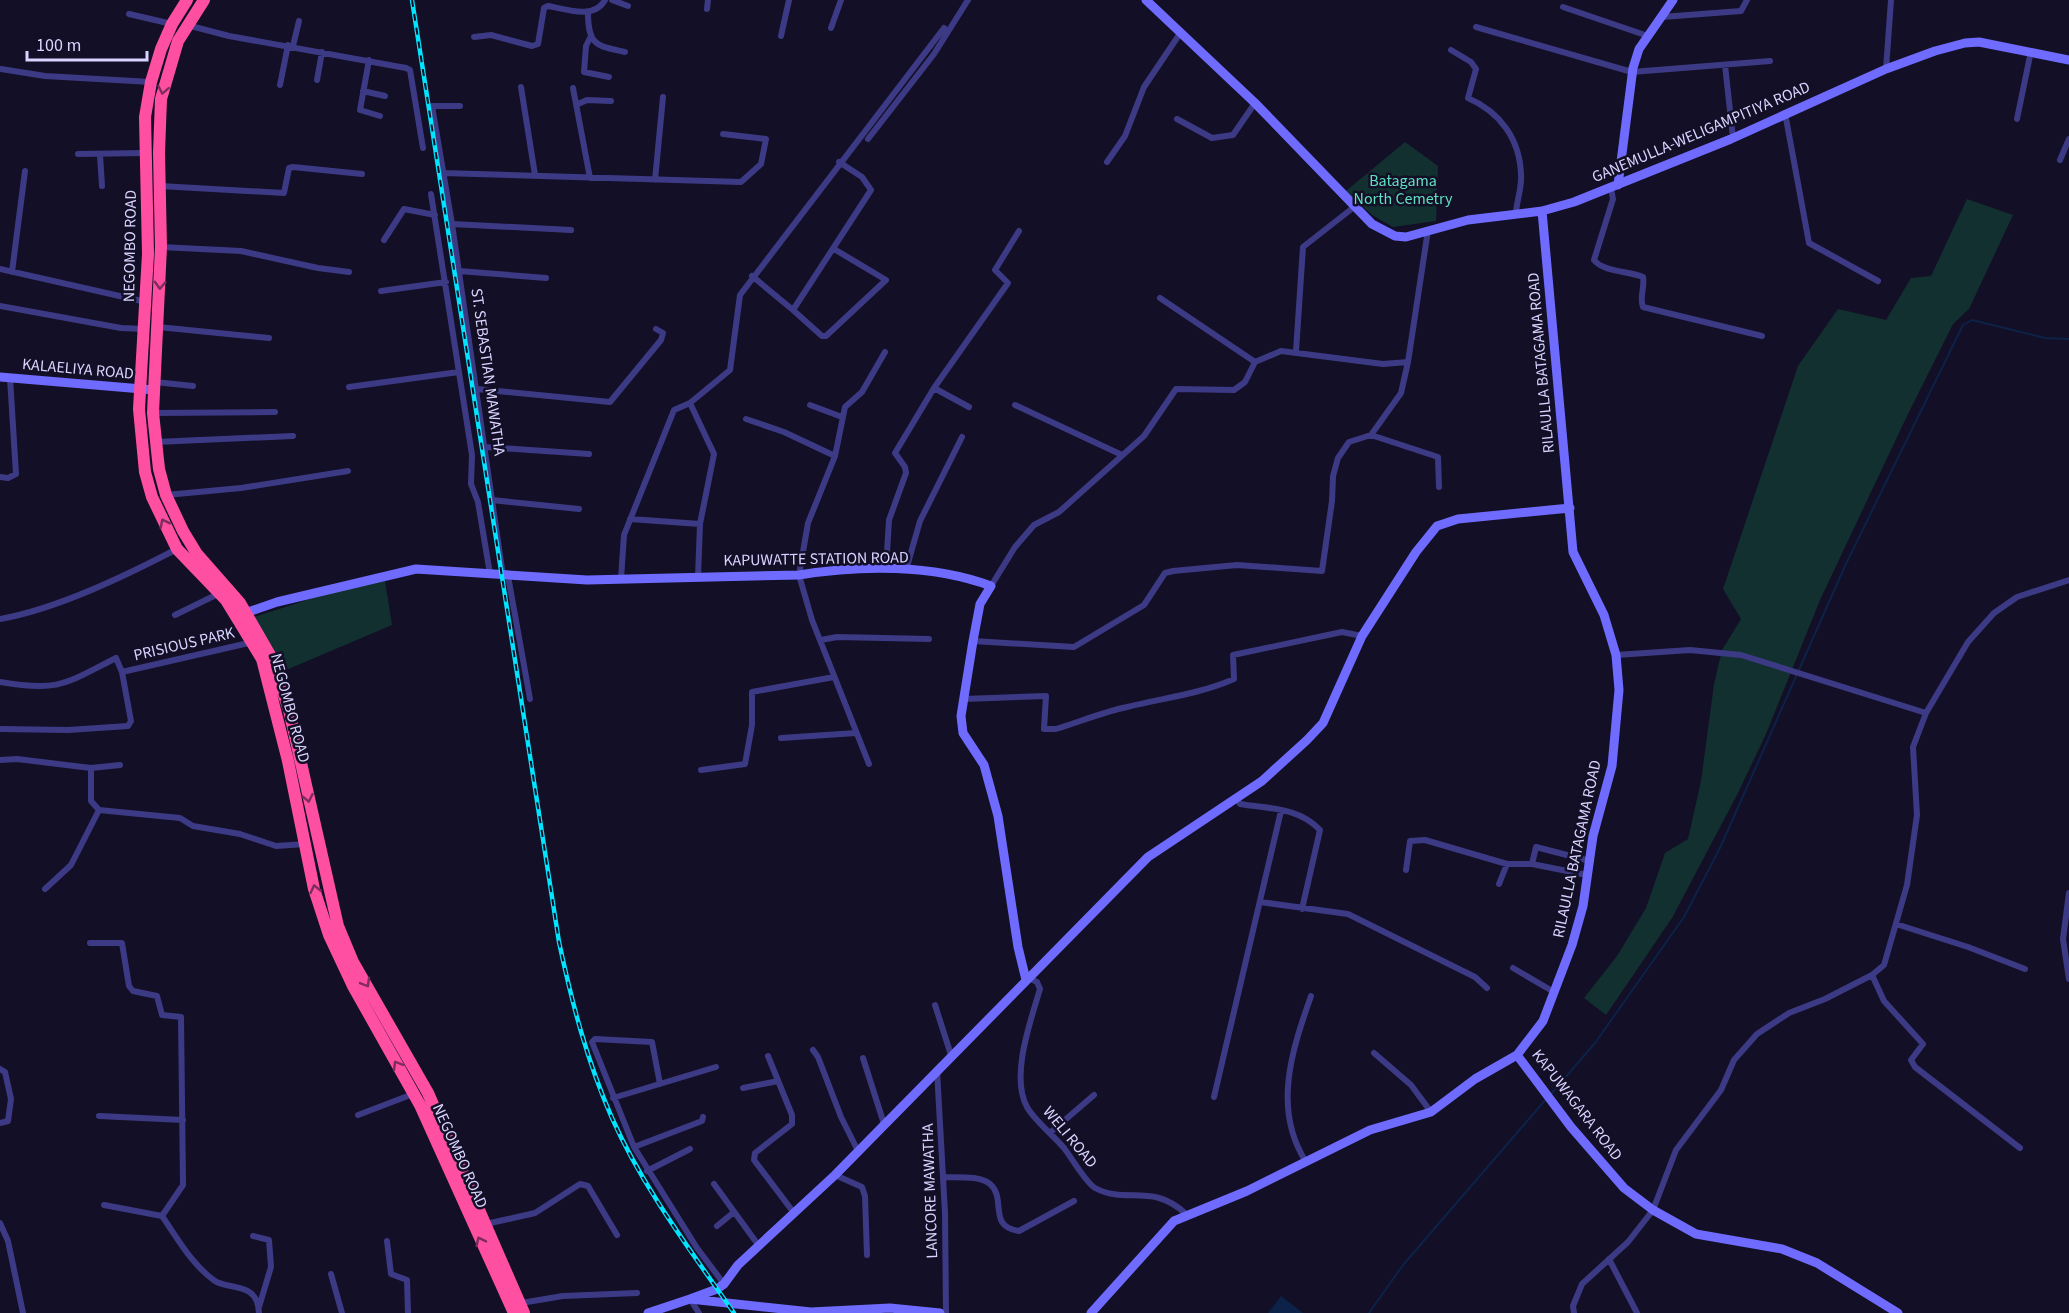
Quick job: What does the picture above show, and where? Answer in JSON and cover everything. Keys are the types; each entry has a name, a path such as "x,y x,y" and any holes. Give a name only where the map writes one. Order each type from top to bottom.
{"highway":[{"name":"NEGOMBO ROAD","path":"187,0 172,24 151,82 145,117 148,206 140,432 152,497 177,549 242,614 262,659 276,711 320,912 338,958 414,1094 520,1310"},
{"name":"NEGOMBO ROAD","path":"204,0 187,24 172,58 161,99 161,247 153,413 159,469 166,495 183,531 197,554 222,580 270,655 289,710 328,887 348,952 428,1093 486,1224 520,1310"}],"street":[{"path":"474,37 490,35 532,46 538,44 544,8 548,6 588,12 600,8 605,0"},
{"path":"612,0 628,6"},
{"path":"707,9 708,0"},
{"path":"781,36 789,0"},
{"path":"831,28 841,0"},
{"path":"868,139 940,46 968,0"},
{"name":"GANEMULLA-WELIGAMPITIYA ROAD","path":"1146,0 1255,102 1372,224 1395,236 1407,237 1428,230 1516,212 1542,211 1614,186 1733,138 1886,69 1965,43 1979,42 2069,60"},
{"path":"1673,0 1639,50 1632,72 1613,199 1594,260 1598,265 1633,272 1644,278 1645,287 1641,302 1643,308 1762,336"},
{"path":"1662,16 1741,11 1747,0"},
{"path":"1886,69 1892,0"},
{"path":"1563,7 1648,36"},
{"path":"588,12 590,38 586,46 584,72 609,77"},
{"path":"129,14 172,24"},
{"path":"280,85 299,21"},
{"path":"187,24 229,36 369,60 410,70 423,148"},
{"path":"1476,27 1632,72 1770,61"},
{"path":"621,579 624,535 674,410 690,403 730,370 740,295 839,162 884,109 944,28"},
{"path":"1107,162 1125,136 1144,87 1180,32"},
{"path":"590,38 606,48 625,52"},
{"path":"1451,51 1470,62 1476,69 1467,98 1482,104 1506,125 1516,148 1521,175 1516,212"},
{"path":"2017,119 2031,51"},
{"path":"317,80 322,52"},
{"path":"369,60 360,110 380,116"},
{"path":"1725,65 1733,138"},
{"path":"1,69 45,75 151,82"},
{"path":"521,87 535,175"},
{"path":"573,87 590,178"},
{"path":"363,91 385,96"},
{"path":"655,180 663,98"},
{"path":"578,104 587,100 611,101"},
{"path":"1177,119 1212,138 1233,135 1255,102"},
{"name":"ST. SEBASTIAN MAWATHA","path":"460,106 432,106 452,224 492,500 530,699"},
{"path":"1785,113 1809,243 1878,281"},
{"path":"443,173 741,182 751,176 761,164 766,139 723,134"},
{"path":"2060,160 2069,139"},
{"path":"78,154 146,153"},
{"path":"100,155 102,186"},
{"path":"793,310 871,190 862,177 839,162"},
{"path":"160,186 284,193 289,168 293,167 362,174"},
{"path":"12,272 25,171"},
{"path":"431,194 472,455 471,484 478,502 490,574"},
{"path":"1296,351 1303,247 1354,207"},
{"path":"384,240 404,209 435,215"},
{"name":"RILAULLA BATAGAMA ROAD","path":"1091,1313 1174,1221 1186,1214 1247,1191 1370,1130 1431,1112 1475,1079 1518,1055 1544,1021 1572,945 1583,906 1593,836 1612,766 1619,690 1616,655 1604,615 1573,552 1542,211"},
{"path":"452,224 571,230"},
{"path":"1371,435 1401,393 1408,362 1428,230"},
{"path":"886,569 889,520 906,473 895,453 934,388 1008,283 995,270 1019,231"},
{"path":"161,247 241,251 318,268 349,272"},
{"path":"752,276 813,329 826,336 886,280 834,249"},
{"path":"0,269 146,302"},
{"path":"459,271 546,278"},
{"path":"381,291 446,282"},
{"path":"1161,298 1254,362"},
{"path":"0,306 121,328 144,329"},
{"path":"158,327 269,338"},
{"path":"477,389 610,402 661,340 663,333 656,329"},
{"path":"1028,979 1018,947 998,816 984,765 963,733 964,699 980,604 1015,547 1034,525 1059,512 1144,436 1176,389 1234,390 1245,382 1254,362 1281,351 1296,351 1383,364 1408,362"},
{"path":"869,764 834,677 799,575 808,523 836,456 845,407 862,392 885,352"},
{"path":"349,387 459,372"},
{"path":"0,477 8,478 16,474 5,378"},
{"name":"KALAELIYA ROAD","path":"5,378 140,389 154,386"},
{"path":"154,386 193,386"},
{"path":"934,388 969,407"},
{"path":"690,403 714,454 700,525 698,577"},
{"path":"810,405 842,417"},
{"path":"1015,405 1122,455"},
{"path":"153,413 275,412"},
{"path":"746,419 784,432 836,456"},
{"path":"973,641 1074,647 1144,605 1165,573 1173,571 1237,566 1322,571 1326,555 1333,476 1338,458 1349,442 1371,435 1438,457 1439,487"},
{"path":"155,442 293,436"},
{"path":"906,570 920,521 962,436"},
{"path":"485,447 589,454"},
{"path":"166,495 241,488 348,471"},
{"path":"492,500 579,509"},
{"path":"650,1313 717,1289 723,1284 759,1246 835,1175 937,1069 1149,857 1262,781 1323,723 1362,636 1416,552 1437,526 1458,519 1570,508"},
{"path":"630,519 700,525"},
{"path":"0,619 36,611 137,569 177,549"},
{"name":"KAPUWATTE STATION ROAD","path":"242,614 278,602 416,569 505,576 621,579 799,575 824,571 886,569 971,579 991,586"},
{"path":"1574,1313 1573,1306 1582,1284 1628,1242 1653,1210 1676,1150 1721,1090 1734,1060 1757,1034 1789,1014 1872,975 1884,965 1907,885 1917,815 1913,747 1926,713 1968,642 1994,613 2017,597 2069,580"},
{"path":"175,615 221,593"},
{"path":"964,699 1046,696 1044,729 1056,729 1125,707 1179,697 1226,683 1234,679 1233,655 1342,632 1362,636"},
{"path":"821,640 837,637 929,639"},
{"name":"PRISIOUS PARK","path":"122,672 253,642"},
{"path":"1616,655 1690,650 1741,655 1926,713"},
{"name":"PRISIOUS PARK","path":"0,682 34,688 63,685 116,658 122,672 131,721 128,726 68,730 0,729"},
{"path":"701,770 745,765 752,724 752,692 834,677"},
{"path":"781,738 856,733"},
{"path":"0,760 17,759 91,768 120,765"},
{"path":"91,768 91,801 99,810 180,818 193,826 240,834 276,846 305,844"},
{"path":"1237,799 1240,804 1281,812 1294,811 1309,819 1320,830 1302,909"},
{"path":"45,889 71,864 99,810"},
{"path":"1214,1097 1281,812"},
{"path":"1406,870 1410,841 1425,840 1507,864 1532,864 1587,875"},
{"path":"1532,864 1536,847 1590,861"},
{"path":"1498,884 1507,864"},
{"path":"2069,892 2063,939 2069,979"},
{"path":"1260,902 1348,914 1475,977 1487,988"},
{"path":"1896,924 1968,947 2025,969"},
{"path":"90,943 122,943 129,986 134,991 154,993 162,1015 181,1017 183,1185 162,1216"},
{"path":"1513,968 1554,992"},
{"path":"1872,975 1884,1001 1923,1044 1911,1060 1915,1067 2020,1148"},
{"name":"WELI ROAD","path":"1028,979 1037,982 1040,989 1024,1044 1022,1086 1027,1107 1051,1132 1095,1188 1117,1193 1161,1197 1173,1201 1186,1214"},
{"path":"1305,1162 1296,1148 1286,1114 1286,1103 1299,1031 1311,996"},
{"path":"935,1005 944,1041 951,1056"},
{"path":"660,1084 652,1042 595,1039 592,1042 634,1148 723,1284"},
{"path":"813,1050 858,1151"},
{"path":"1374,1053 1411,1085 1431,1112"},
{"name":"KAPUWAGARA ROAD","path":"1518,1055 1571,1127 1624,1188 1653,1210 1696,1234 1782,1249 1817,1263 1898,1313"},
{"path":"768,1056 792,1115 792,1124 755,1153 754,1160 794,1213"},
{"path":"863,1058 884,1124"},
{"path":"613,1098 716,1067"},
{"path":"0,1069 5,1072 10,1099 8,1121 0,1123"},
{"name":"LANCORE MAWATHA","path":"937,1069 943,1177 946,1313"},
{"path":"743,1088 777,1081"},
{"path":"358,1115 414,1094"},
{"path":"1051,1132 1094,1095"},
{"path":"99,1116 183,1120"},
{"path":"634,1148 702,1121 703,1117"},
{"path":"647,1171 690,1149"},
{"path":"835,1175 862,1188 865,1196 867,1255"},
{"path":"943,1177 980,1179 989,1183 994,1190 1002,1224 1010,1230 1019,1231 1074,1201"},
{"path":"486,1224 535,1213 580,1184 588,1186 616,1235"},
{"path":"714,1184 759,1246"},
{"path":"104,1205 162,1216 191,1259 217,1282 245,1289 259,1310"},
{"path":"717,1226 734,1212"},
{"path":"0,1222 8,1241 23,1313"},
{"path":"253,1236 269,1240 271,1267 259,1310"},
{"path":"387,1241 391,1274 407,1280 409,1285 408,1313"},
{"path":"1609,1259 1638,1313"},
{"path":"331,1274 342,1313"},
{"path":"520,1310 563,1296 637,1293"},
{"path":"690,1299 699,1313"},
{"path":"690,1299 811,1312 890,1308 940,1313"}],"green space":[{"name":"Batagama North Cemetry","path":"1405,142 1438,166 1436,221 1393,227 1372,215 1346,191"},
{"path":"1967,199 2013,215 1969,309 1953,324 1907,416 1820,600 1766,734 1737,795 1672,918 1606,1015 1584,998 1617,956 1646,908 1665,853 1688,839 1701,781 1714,684 1722,650 1741,619 1723,589 1798,366 1838,309 1886,320 1911,278 1931,276"},
{"path":"385,581 392,625 286,670 254,617 335,591"}],"water":[{"path":"1281,1296 1303,1313 1268,1313"}],"waterway":[{"path":"1551,1094 1595,1043 1684,917 1720,848 1845,566 1963,325 1972,320 2045,338 2069,339"},
{"path":"1369,1313 1403,1265 1547,1098"}],"railway":[{"path":"412,0 559,942 569,987 595,1075 624,1144 668,1218 734,1313"}]}
